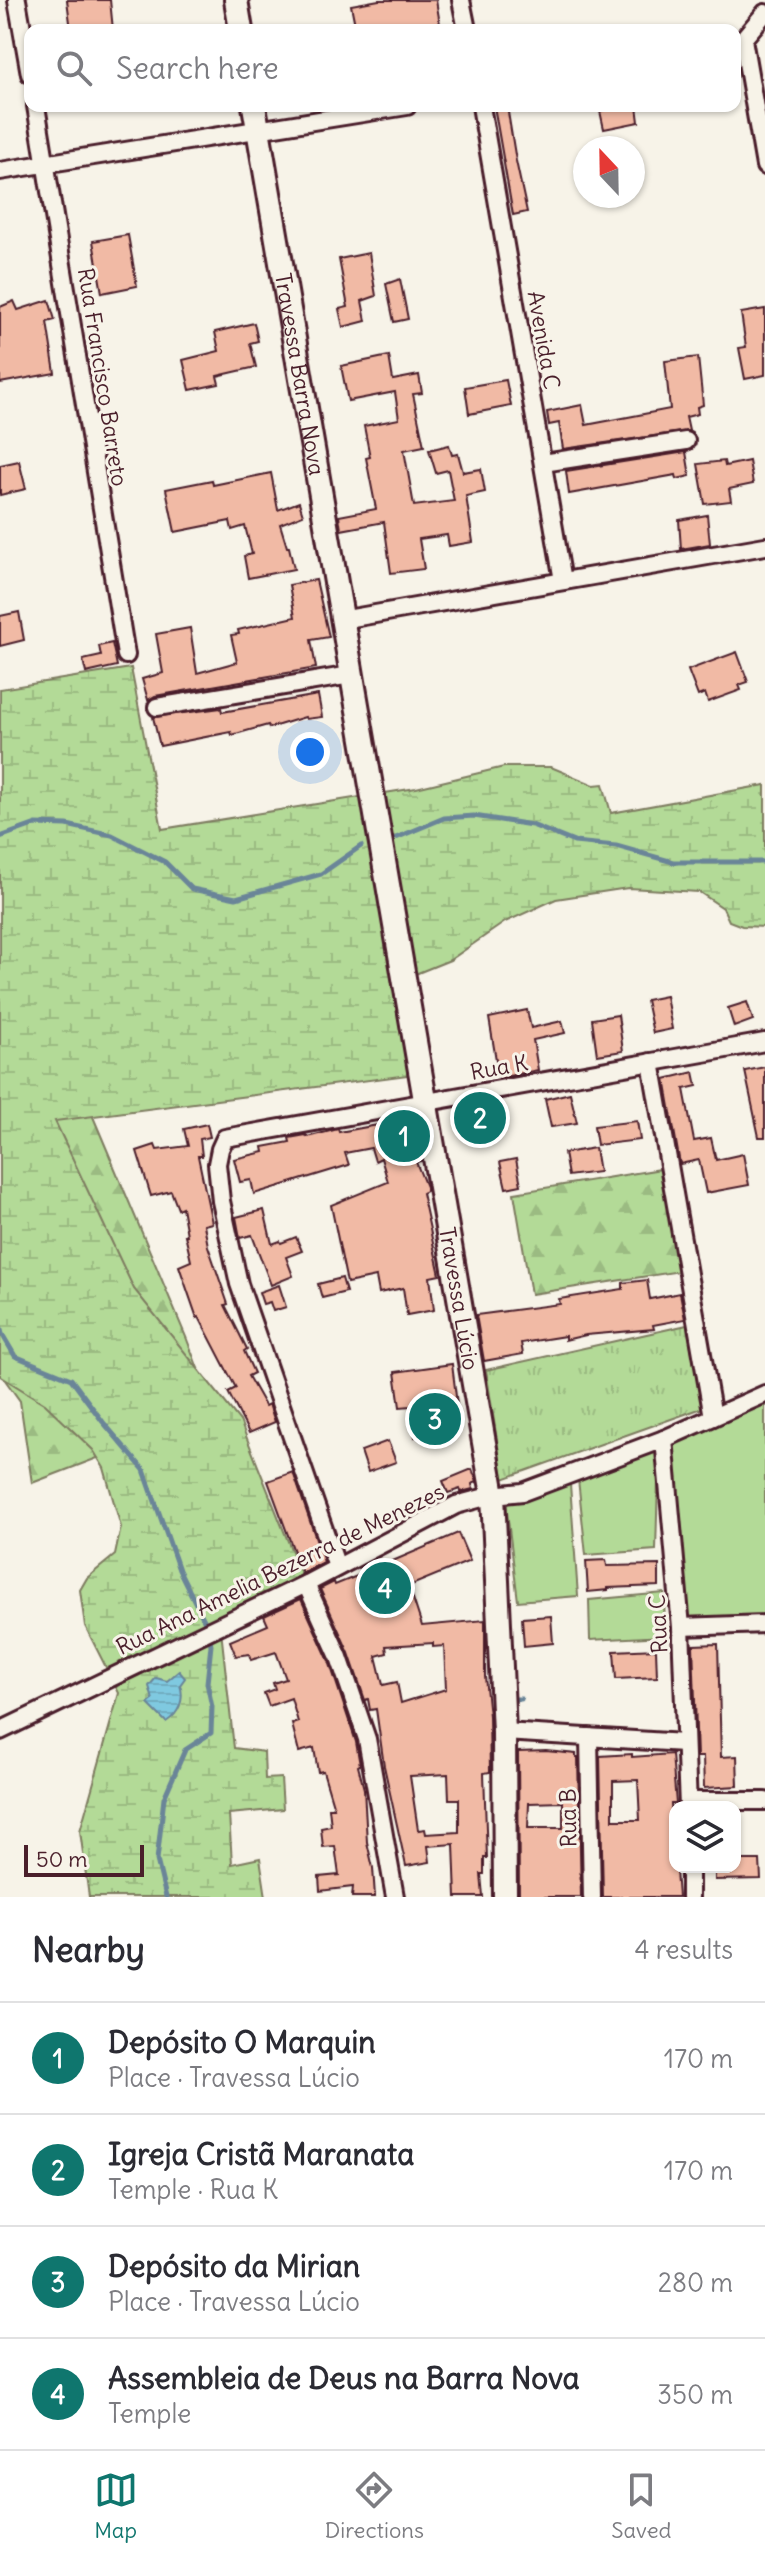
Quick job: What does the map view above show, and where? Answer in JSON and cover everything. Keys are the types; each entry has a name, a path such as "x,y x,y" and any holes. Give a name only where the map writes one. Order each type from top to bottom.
{"street":[{"path":"17,0 24,40"},
{"path":"236,0 240,24"},
{"path":"461,0 466,24"},
{"path":"741,38 765,13"},
{"path":"741,49 765,166"},
{"name":"Rua Francisco Barreto","path":"37,112 126,655"},
{"name":"Travessa Barra Nova","path":"255,112 351,675"},
{"path":"0,171 370,112"},
{"name":"Avenida C","path":"482,112 563,581"},
{"path":"543,463 686,441"},
{"path":"341,620 765,546"},
{"path":"157,707 351,675"},
{"name":"Travessa Lúcio","path":"351,675 493,1495 504,1732 505,1897"},
{"name":"Rua K","path":"337,1567 239,1284 221,1201 217,1164 225,1138 765,1042"},
{"path":"651,1062 713,1417"},
{"name":"Rua Ana Amelia Bezerra de Menezes","path":"0,1731 306,1584 456,1505 493,1495 523,1492 664,1439 765,1394"},
{"name":"Rua C","path":"664,1439 681,1627 688,1801"},
{"path":"306,1584 339,1657 367,1739 395,1897"},
{"path":"681,1627 765,1624"},
{"path":"504,1732 684,1743"},
{"name":"Rua B","path":"589,1737 592,1897"},
{"path":"741,1802 765,1801"},
{"path":"690,1873 690,1897"}],"green space":[{"path":"131,668 162,829 416,788 504,767 551,767 594,785 603,784 611,813 765,785 765,927 742,926 729,921 723,908 699,892 628,888 556,899 505,922 450,960 393,983 408,1075 55,1121 134,1289 240,1421 303,1579 220,1621 234,1748 264,1752 265,1779 281,1778 283,1809 229,1814 232,1864 260,1858 266,1897 89,1897 80,1831 119,1693 85,1626 80,1590 87,1578 115,1555 121,1527 104,1468 93,1450 45,1404 0,1376 0,689"},
{"path":"0,889 215,1413 32,1483 20,1401 0,1373"},
{"path":"667,1168 687,1270 531,1294 514,1193"},
{"path":"687,1325 702,1408 503,1479 486,1370"},
{"path":"765,1402 765,1615 685,1621 670,1444"},
{"path":"659,1446 656,1550 586,1555 578,1479"},
{"path":"570,1484 578,1596 518,1601 506,1504"},
{"path":"664,1593 665,1636 590,1640 589,1600"}],"water":[{"path":"179,1671 185,1678 180,1685 180,1706 166,1722 148,1704 153,1700 149,1686 156,1678 167,1681"}],"building":[{"path":"67,0 110,0 112,24 70,24"},
{"path":"379,0 436,0 440,24 355,24 351,5"},
{"path":"495,112 508,112 527,212 513,215"},
{"path":"600,112 638,112 639,122 604,129"},
{"path":"128,235 137,286 102,293 93,241"},
{"path":"369,253 376,296 362,301 366,321 343,327 339,309 348,307 339,259"},
{"path":"400,279 408,319 394,322 386,284"},
{"path":"49,300 55,320 47,322 55,373 0,383 0,307 14,301 18,310"},
{"path":"765,309 765,375 745,379 739,348 746,347 741,313"},
{"path":"254,323 258,341 250,343 256,367 217,376 219,384 190,390 183,360 219,351 215,332"},
{"path":"389,356 393,380 419,375 422,393 413,394 424,446 404,450 414,506 454,501 448,470 436,473 429,450 449,445 452,455 458,454 463,472 481,469 485,492 466,496 473,542 449,546 447,535 419,539 424,569 391,573 384,522 341,530 339,516 376,509 366,458 370,457 364,426 399,419 395,392 348,401 341,366"},
{"path":"698,357 703,405 697,407 698,414 686,417 689,431 563,449 559,423 549,425 547,412 582,405 586,425 670,409 665,361"},
{"path":"506,380 511,406 469,414 465,387"},
{"path":"686,452 690,476 677,479 676,475 569,494 566,471"},
{"path":"19,461 26,489 0,495 0,465"},
{"path":"724,461 725,466 749,461 753,484 729,489 731,501 705,504 698,464"},
{"path":"271,473 278,510 299,502 303,515 280,524 294,569 248,578 244,556 252,554 245,526 232,530 230,521 175,532 166,489 212,480 213,485"},
{"path":"707,515 710,544 681,549 679,520"},
{"path":"316,580 329,637 311,640 316,668 155,696 148,700 142,679 163,673 156,634 190,628 197,673 237,662 231,635 239,634 238,630 295,617 289,585"},
{"path":"19,612 24,640 0,646 0,616"},
{"path":"112,643 117,666 86,673 83,660 101,656 99,646"},
{"path":"737,652 748,682 739,685 741,690 708,702 705,693 698,696 688,670"},
{"path":"318,695 322,717 305,717 269,728 268,725 232,735 231,732 160,746 153,717 221,708 222,712"},
{"path":"666,996 672,1029 653,1033 646,1000"},
{"path":"747,1002 753,1020 734,1027 728,1008"},
{"path":"527,1010 531,1028 562,1021 565,1033 533,1040 538,1070 499,1078 489,1018"},
{"path":"618,1015 623,1051 597,1055 592,1019"},
{"path":"765,1067 765,1137 759,1137 745,1071"},
{"path":"694,1072 697,1086 684,1089 694,1141 711,1138 716,1160 743,1154 749,1185 706,1193 699,1160 680,1164 665,1079"},
{"path":"570,1093 577,1123 551,1127 545,1099"},
{"path":"484,1103 490,1134 477,1137 471,1105"},
{"path":"415,1121 421,1161 416,1162 426,1187 422,1193 440,1275 430,1277 434,1310 407,1315 403,1288 379,1293 376,1277 347,1283 331,1205 388,1182 381,1158 375,1161 371,1148 345,1153 349,1165 254,1194 251,1180 240,1182 234,1159 264,1152 263,1147 290,1142 289,1138"},
{"path":"637,1121 640,1140 597,1145 594,1126"},
{"path":"207,1124 210,1137 200,1139 202,1156 198,1156 212,1223 204,1225 208,1246 228,1304 225,1305 247,1349 244,1351 254,1373 248,1376 265,1406 269,1404 275,1422 249,1433 228,1392 236,1388 197,1318 179,1266 191,1261 182,1207 178,1209 171,1191 151,1196 137,1151 155,1145 157,1150 188,1146 184,1129"},
{"path":"595,1148 599,1172 568,1176 564,1153"},
{"path":"516,1159 521,1185 506,1188 500,1162"},
{"path":"264,1210 272,1244 296,1237 302,1251 286,1257 293,1276 271,1285 252,1235 240,1238 236,1217"},
{"path":"342,1278 346,1292 322,1298 318,1284"},
{"path":"647,1280 650,1299 680,1293 685,1319 653,1325 654,1329 521,1343 523,1354 484,1361 476,1315 560,1304 559,1299 623,1289 623,1283"},
{"path":"279,1285 286,1307 273,1311 270,1302 263,1304 259,1292"},
{"path":"452,1364 460,1429 415,1437 411,1406 400,1407 395,1372"},
{"path":"388,1441 396,1462 368,1472 361,1451"},
{"path":"472,1469 477,1482 472,1484 473,1489 448,1493 443,1481"},
{"path":"293,1472 324,1562 302,1573 268,1481"},
{"path":"458,1533 470,1561 409,1586 422,1626 485,1620 490,1772 484,1773 487,1858 484,1858 484,1874 481,1874 483,1897 456,1897 454,1844 428,1846 430,1862 406,1866 384,1766 376,1709 370,1710 368,1699 365,1700 349,1653 320,1589","holes":["433,1643 433,1647 444,1646 446,1689 401,1703 397,1682 383,1685 376,1656 387,1653 386,1646","448,1774 449,1799 459,1799 459,1832 426,1834 425,1829 418,1830 410,1776"]},
{"path":"606,1560 607,1566 659,1565 659,1586 588,1592 586,1561"},
{"path":"301,1599 329,1661 356,1742 375,1897 352,1897 353,1887 320,1891 319,1877 339,1875 335,1846 323,1847 321,1828 331,1826 329,1808 334,1808 323,1771 318,1772 314,1748 299,1752 292,1724 298,1722 291,1698 269,1706 264,1693 275,1689 273,1683 286,1679 276,1652 251,1660 249,1654 236,1656 230,1641 268,1625 264,1616"},
{"path":"551,1616 553,1643 524,1646 522,1618"},
{"path":"718,1644 721,1757 737,1756 738,1786 704,1788 703,1757 697,1757 693,1645"},
{"path":"656,1649 657,1677 616,1679 614,1651"},
{"path":"546,1751 576,1754 578,1757 581,1897 519,1897 518,1752","holes":["563,1802 563,1828 528,1828 529,1803"]},
{"path":"672,1754 676,1801 669,1801 669,1873 676,1873 678,1897 603,1897 600,1756","holes":["638,1780 640,1820 613,1820 613,1781"]},
{"path":"741,1860 760,1860 761,1879 715,1880 715,1873 741,1873"}],"waterway":[{"path":"396,838 444,818 474,816 532,825 574,842 616,846 673,862 765,862"},
{"path":"0,837 36,824 67,825 112,835 165,862 192,889 236,898 321,874 361,846"},
{"path":"0,1326 15,1356 71,1379 144,1470 179,1570 209,1630 211,1645 207,1683 212,1707 211,1733 185,1750 164,1798 157,1860 166,1897"},
{"path":"512,1706 515,1699 521,1699"}],"place":[{"name":"Igreja Cristã Maranata","path":"480,1118"},
{"name":"Depósito O Marquin","path":"404,1136"},
{"name":"Depósito da Mirian","path":"435,1419"},
{"name":"Assembleia de Deus na Barra Nova","path":"385,1588"}]}
